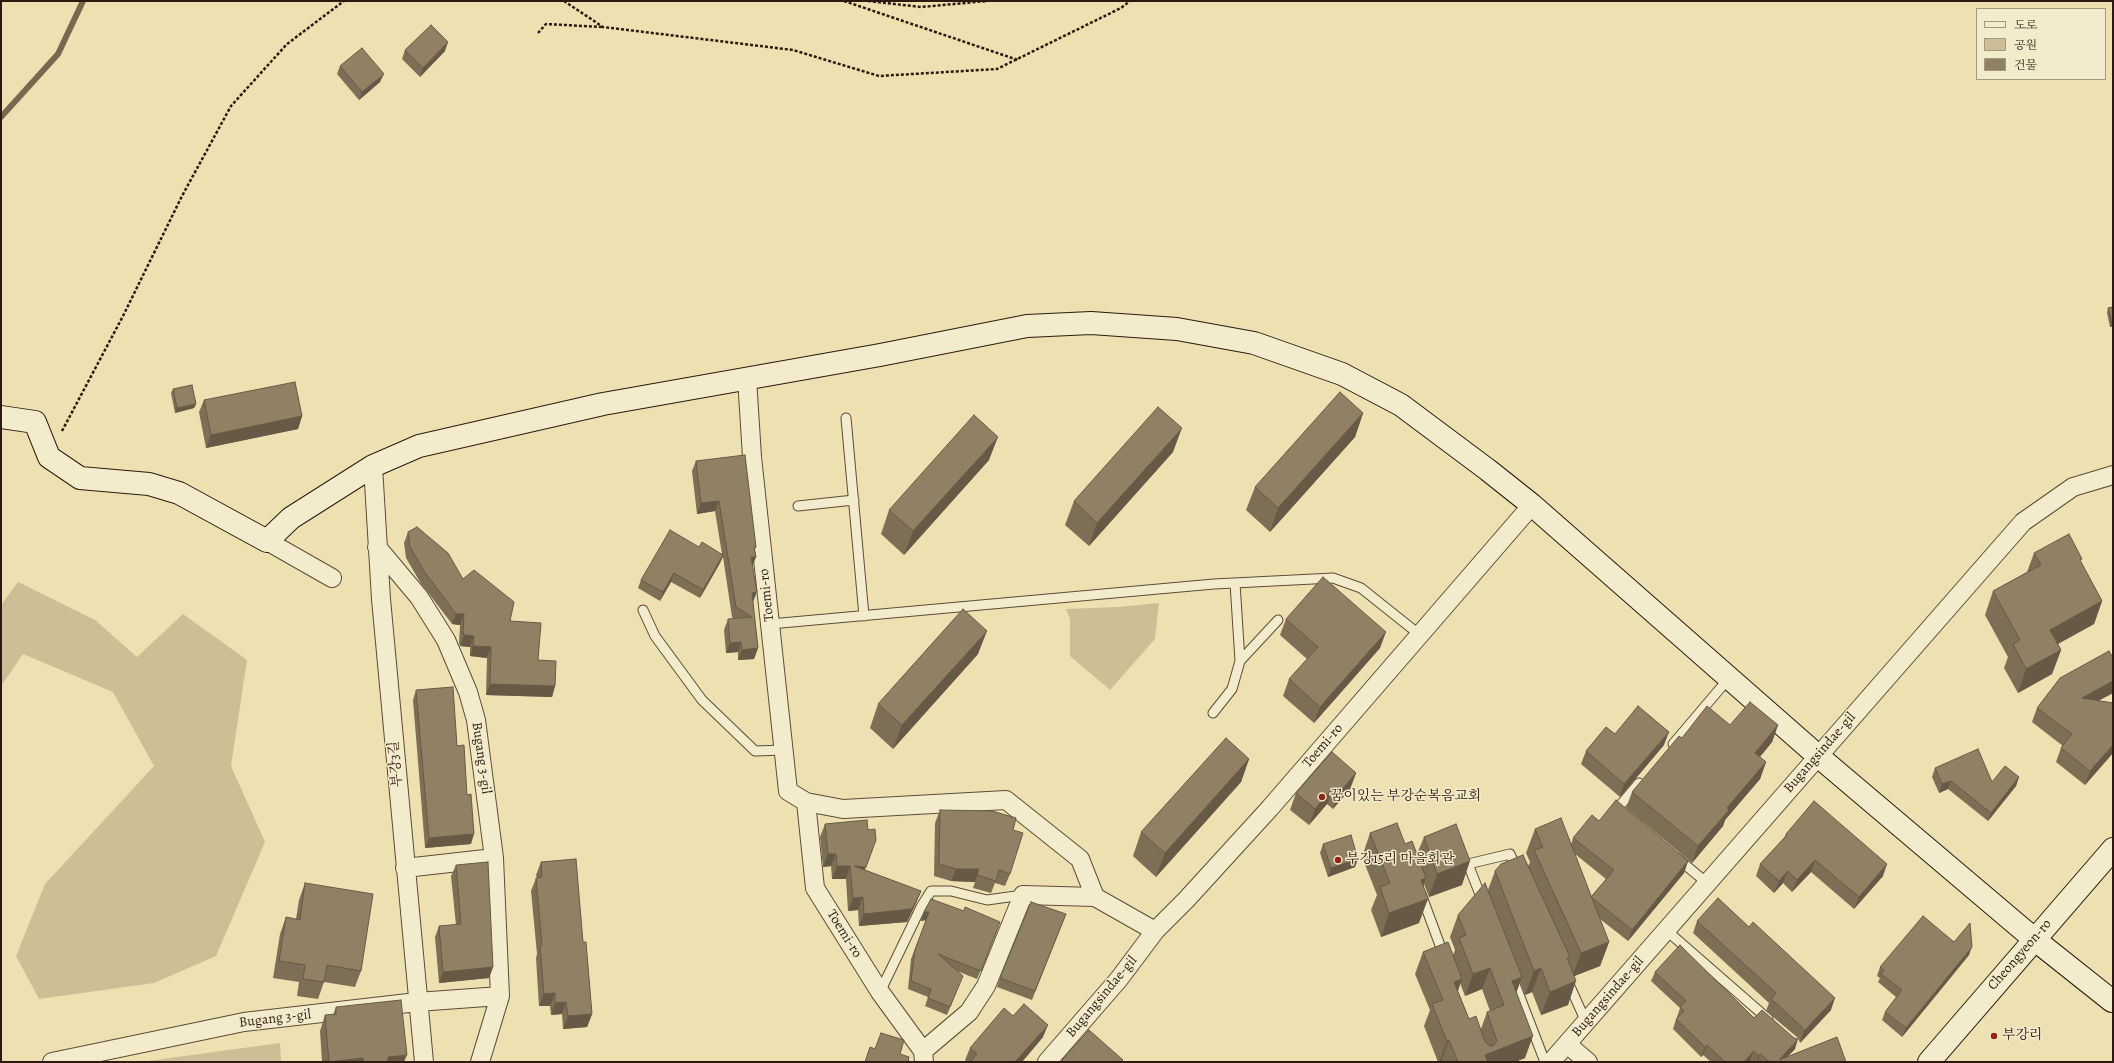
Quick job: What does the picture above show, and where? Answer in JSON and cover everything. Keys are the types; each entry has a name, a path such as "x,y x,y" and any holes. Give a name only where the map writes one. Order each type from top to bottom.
{"street":[{"path":"267,541 291,518 373,466 419,446 603,404 880,355 1027,326 1091,323 1177,329 1254,343 1342,374 1401,405 1532,505 1818,756 2034,939 2112,1001"},
{"name":"Toemi-ro","path":"747,378 752,457 788,791 806,802 843,809 1006,800 1080,859 1095,897"},
{"path":"1,417 35,422 49,457 80,478 149,484 179,493 332,578"},
{"name":"부강3길","path":"373,466 377,547 417,1002 424,1062"},
{"name":"Bugangsindae-gil","path":"1551,1062 2022,522 2073,487 2113,475"},
{"name":"Toemi-ro","path":"1155,931 1186,900 1270,808 1532,505"},
{"name":"Bugang 3-gil","path":"377,547 419,597 446,640 468,692 476,720 494,858 500,996 480,1062"},
{"name":"Toemi-ro","path":"806,802 815,888 880,992 923,1056 969,1012 982,992 1023,895"},
{"name":"Cheongyeon-ro","path":"1929,1062 2113,849"},
{"path":"405,868 494,858"},
{"path":"1023,895 1095,897 1155,931"},
{"name":"Bugangsindae-gil","path":"1047,1062 1119,979 1155,931"},
{"name":"Bugang 3-gil","path":"52,1062 244,1022 417,1002 500,996"},
{"path":"1566,1044 1588,1062"}],"lane":[{"path":"846,418 864,616"},
{"path":"798,506 854,500"},
{"path":"770,624 1236,583 1333,578 1361,588 1420,635"},
{"path":"1213,713 1232,689 1240,661 1236,583"},
{"path":"643,610 655,636 702,700 755,751 784,750"},
{"path":"1240,661 1278,620"},
{"path":"1668,749 1730,678"},
{"path":"1629,818 1617,808 1648,773"},
{"path":"1671,853 1707,883"},
{"path":"1485,908 1468,864 1510,854 1522,882"},
{"path":"1418,884 1447,966"},
{"path":"880,992 921,907 931,891 951,891 987,900 1023,895"},
{"path":"1666,930 1777,1027"},
{"path":"1508,967 1545,1062"},
{"path":"1564,974 1586,1022"}],"path":[{"path":"49,457 182,196 231,106 287,44 344,1"},
{"path":"564,1 603,27"},
{"path":"844,1 1018,60"},
{"path":"868,1 920,6 987,1"},
{"path":"538,33 546,24 603,27 793,50 879,76 997,69 1122,8 1130,1"}],"green space":[{"path":"18,582 95,620 137,657 183,614 247,660 231,766 265,842 216,956 154,983 39,999 16,956 45,884 154,766 113,692 23,654 1,686 1,605"},
{"path":"1159,603 1155,639 1110,690 1070,656 1070,619 1066,609 1118,607"},
{"path":"280,1043 281,1062 141,1062"}],"building":[{"path":"431,25 448,42 423,68 405,50"},
{"path":"362,48 384,74 362,92 340,66"},
{"path":"2113,307 2113,323 2112,323 2108,308"},
{"path":"295,382 302,416 211,435 204,400"},
{"path":"192,385 196,404 177,408 173,389"},
{"path":"1340,392 1363,413 1278,508 1255,487"},
{"path":"1158,407 1182,428 1097,523 1074,501"},
{"path":"974,415 998,437 913,531 889,510"},
{"path":"745,455 756,547 754,547 756,557 751,557 757,592 752,593 758,648 742,650 741,642 730,643 728,619 752,617 736,607 719,501 701,503 696,461"},
{"path":"417,527 448,553 463,579 474,570 514,602 510,621 541,623 538,660 556,661 555,686 490,684 491,647 473,646 474,636 464,635 463,632 464,614 456,614 424,571 410,547 408,532"},
{"path":"670,530 699,547 702,542 723,555 703,590 674,573 663,592 641,580"},
{"path":"2069,534 2082,559 2080,560 2102,601 2050,630 2061,650 2026,669 2013,644 2020,640 1993,591 2041,565 2034,553"},
{"path":"1323,577 1386,632 1320,707 1289,679 1318,647 1286,619"},
{"path":"963,609 987,631 902,725 878,704"},
{"path":"2109,651 2113,658 2113,681 2082,698 2113,703 2113,745 2090,771 2061,748 2072,734 2037,708 2060,678"},
{"path":"453,687 457,746 464,745 467,795 471,794 474,834 429,838 416,690"},
{"path":"1750,702 1778,725 1755,753 1766,762 1727,808 1729,810 1698,846 1632,792 1679,736 1682,738 1707,706 1730,725"},
{"path":"1638,706 1669,732 1624,784 1586,751 1606,727 1615,734"},
{"path":"1226,738 1249,759 1165,853 1141,832"},
{"path":"1978,749 1992,782 2005,766 2019,777 1991,813 1951,781 1942,784 1935,768"},
{"path":"1332,752 1356,773 1339,793 1333,788 1315,809 1296,793"},
{"path":"1616,800 1688,861 1632,930 1591,897 1614,870 1573,838 1592,815 1599,821"},
{"path":"1814,801 1887,864 1859,897 1815,860 1797,880 1788,871 1779,881 1760,864 1787,835 1786,834"},
{"path":"940,810 992,811 1016,818 1013,830 1023,833 1010,874 999,870 996,881 977,875 979,869 956,869 939,864"},
{"path":"1561,818 1609,942 1581,953 1534,850 1543,847 1535,829"},
{"path":"867,820 868,830 875,829 876,840 866,867 854,866 921,891 912,909 864,914 863,897 853,898 850,866 837,866 836,854 828,854 825,824"},
{"path":"1397,823 1405,844 1412,841 1426,878 1421,880 1428,899 1389,913 1380,887 1390,883 1370,833"},
{"path":"1456,824 1470,861 1437,874 1424,837"},
{"path":"1351,835 1358,859 1331,868 1323,844"},
{"path":"1523,855 1570,957 1567,958 1576,981 1550,992 1541,968 1534,971 1495,871 1501,864"},
{"path":"576,859 583,942 586,942 592,1014 568,1016 566,1002 555,1003 555,993 544,994 540,946 542,945 536,878 542,877 541,862"},
{"path":"488,862 493,967 443,972 439,926 461,924 456,865"},
{"path":"305,883 373,894 361,971 327,965 324,982 303,979 305,965 279,961 286,917 300,920"},
{"path":"1485,883 1522,977 1512,981 1533,1036 1485,1055 1488,1062 1458,1062 1449,1040 1447,1041 1432,1004 1443,1000 1423,952 1448,942 1462,979 1454,982 1469,1019 1476,1016 1485,1042 1490,1046 1493,1046 1497,1041 1487,1012 1504,1005 1490,968 1473,974 1459,938 1466,935 1458,915"},
{"path":"1718,898 1749,927 1753,922 1835,998 1804,1031 1802,1027 1771,999 1776,993 1697,921"},
{"path":"931,899 964,911 965,907 1000,922 981,971 938,954 963,976 950,1007 928,998 931,989 911,981 915,950 929,912 924,912"},
{"path":"1031,902 1066,914 1035,991 1000,978"},
{"path":"1923,916 1954,942 1970,923 1972,947 1906,1028 1885,1012 1902,990 1881,974 1884,970 1880,967"},
{"path":"1680,945 1754,1018 1762,1010 1794,1038 1798,1039 1779,1060 1837,1037 1846,1062 1770,1062 1760,1054 1759,1056 1754,1051 1744,1062 1725,1062 1707,1045 1705,1047 1676,1019 1684,1011 1680,1007 1686,1001 1655,972"},
{"path":"401,1000 407,1055 388,1057 388,1062 363,1062 363,1058 329,1062 325,1015 336,1014 336,1007"},
{"path":"1024,1004 1048,1025 1015,1062 970,1062 977,1054 970,1048 1004,1008 1013,1016"},
{"path":"1089,1030 1123,1060 1120,1062 1065,1062 1062,1060"},
{"path":"881,1033 904,1040 900,1054 909,1057 908,1062 865,1062 870,1047 875,1049"}],"waterway":[{"path":"1,117 58,54 83,1"}],"place":[{"name":"꿈이있는 부강순복음교회","path":"1322,797"},
{"name":"부강15리 마을회관","path":"1338,860"},
{"name":"부강리","path":"1994,1036"}]}
